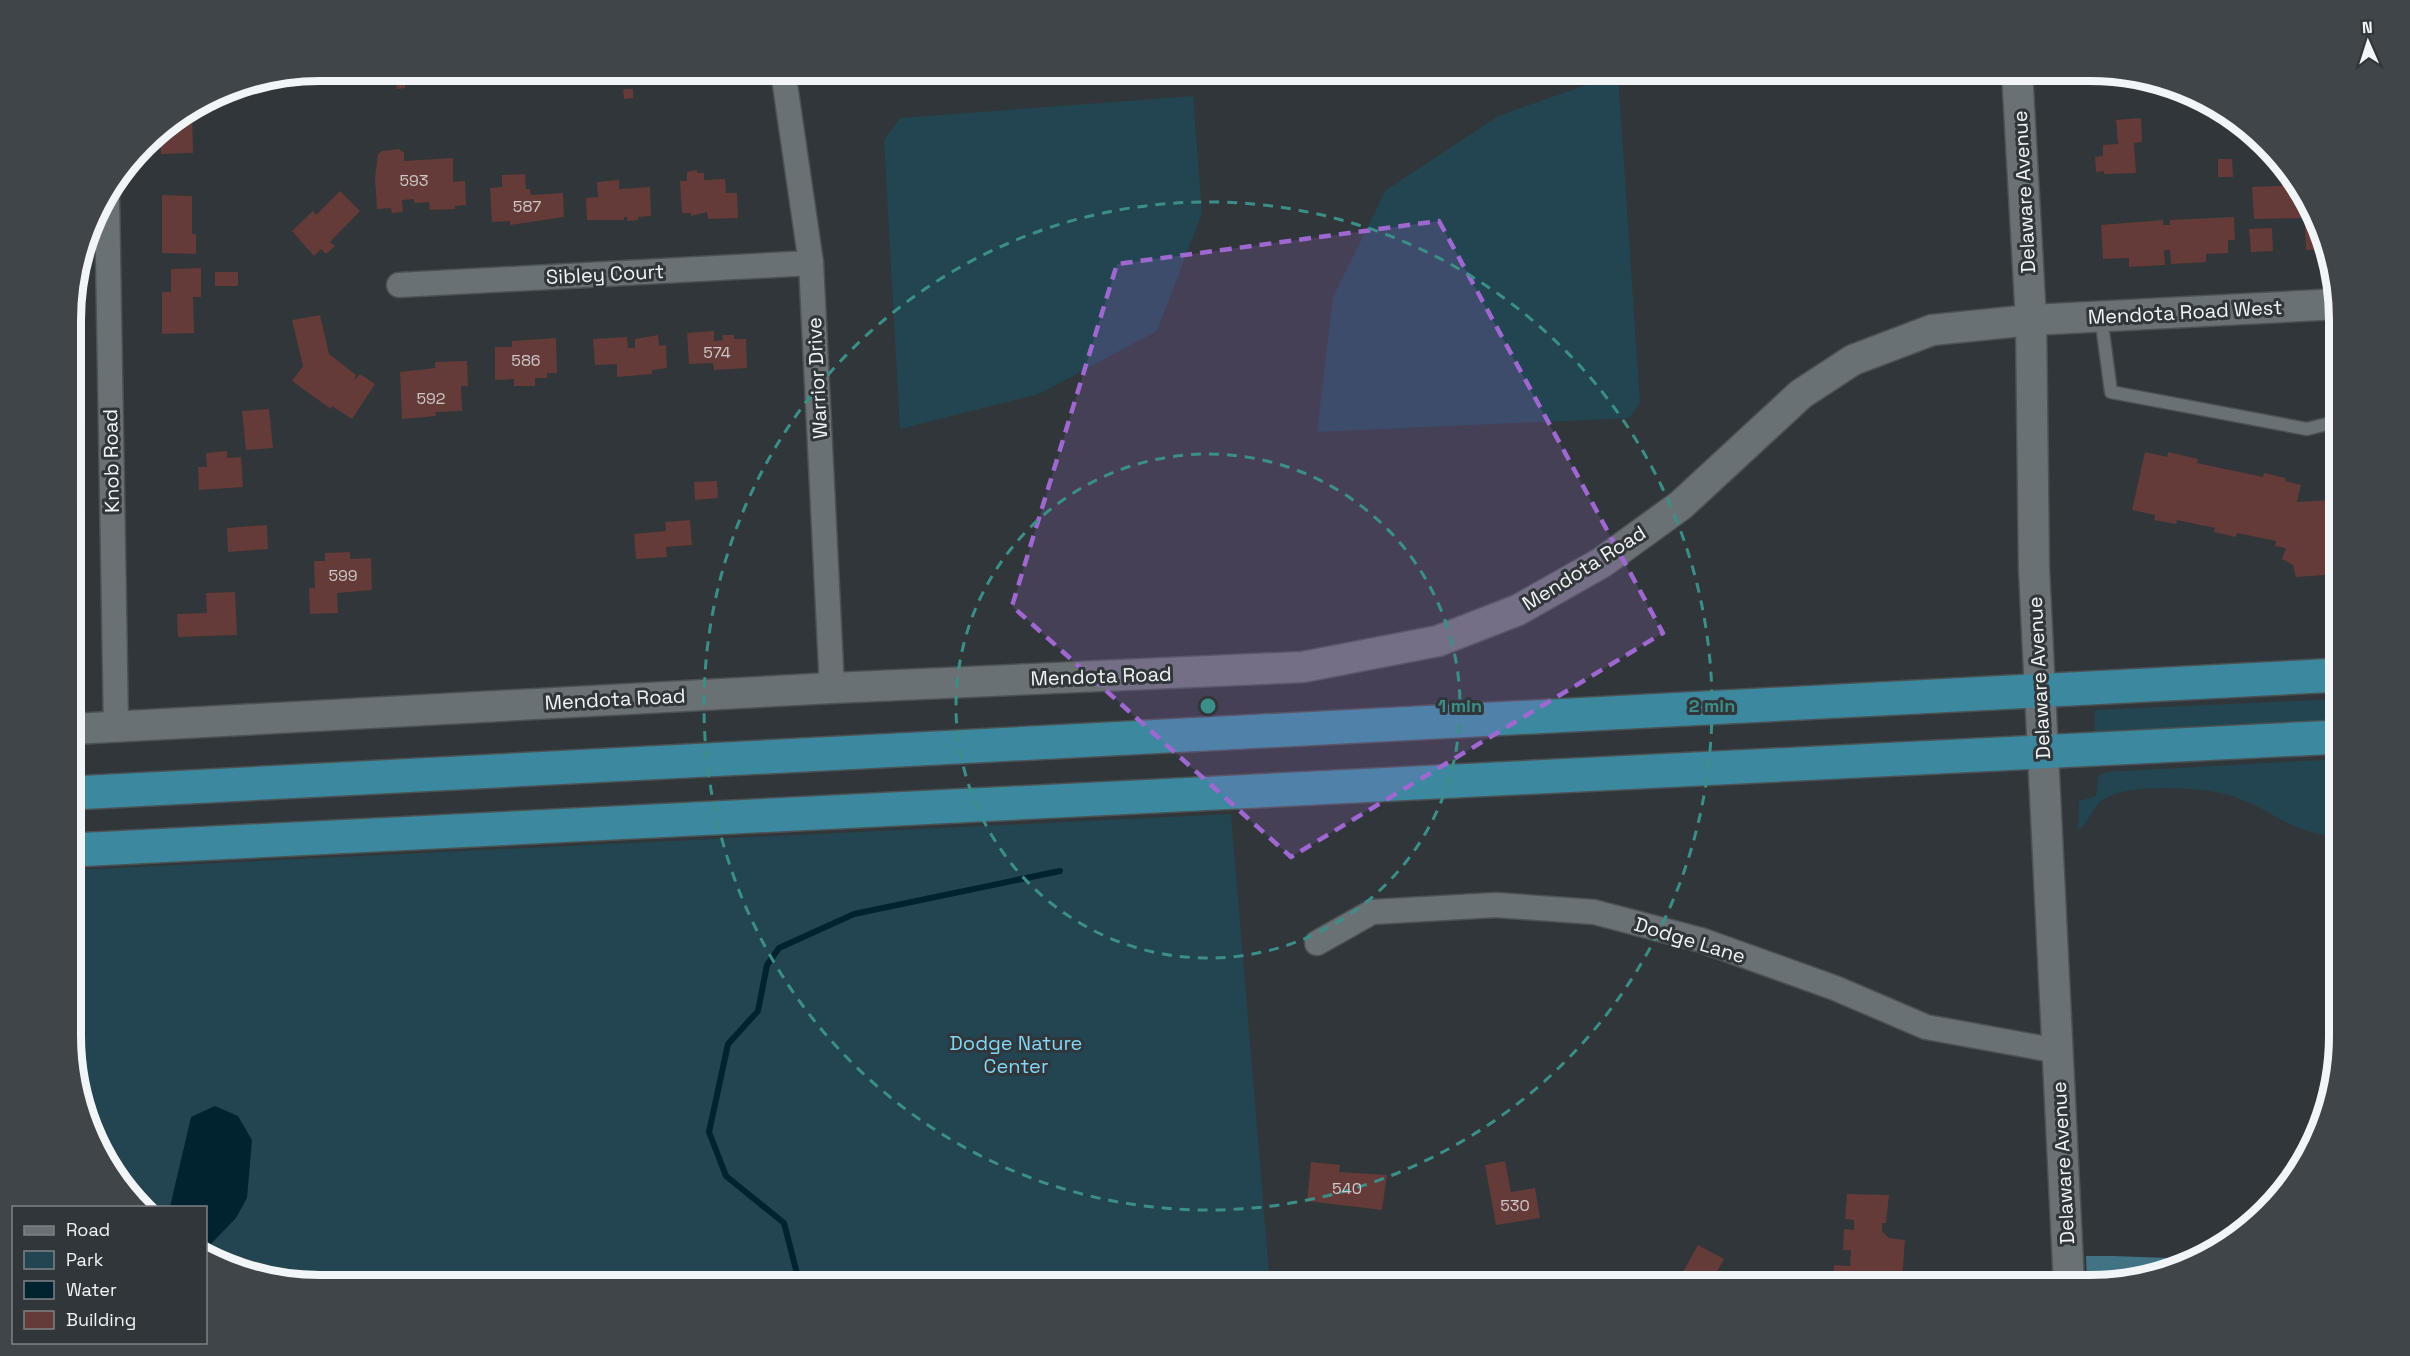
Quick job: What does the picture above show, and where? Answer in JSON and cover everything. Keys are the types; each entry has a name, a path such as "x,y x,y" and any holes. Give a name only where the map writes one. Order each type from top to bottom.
{"highway":[{"path":"81,793 2329,675"},
{"path":"81,850 2329,737"}],"street":[{"name":"Warrior Drive","path":"785,81 811,263 832,688"},
{"name":"Delaware Avenue","path":"2018,81 2031,320 2034,569 2069,1275"},
{"name":"Knob Road","path":"107,211 116,726"},
{"name":"Sibley Court","path":"399,285 811,263"},
{"name":"Mendota Road West","path":"2031,320 2328,305"},
{"name":"Mendota Road","path":"81,728 832,688 1303,667 1438,641 1518,610 1601,563 1681,505 1801,394 1853,360 1932,330 2031,320"},
{"name":"Dodge Lane","path":"1317,943 1372,912 1496,905 1594,912 1701,940 1835,988 1926,1027 2058,1051"}],"lane":[{"path":"2101,317 2111,392 2307,429 2329,424"}],"highlighted area":[{"path":"1439,221 1663,633 1291,857 1012,606 1117,264"}],"green space":[{"path":"1598,81 1618,81 1640,403 1629,418 1317,432 1333,297 1386,190 1500,115"},
{"path":"1193,96 1202,213 1157,331 1039,394 900,429 884,140 900,118"},
{"path":"2329,699 2329,722 2095,733 2095,710"},
{"path":"2329,760 2329,835 2295,826 2232,796 2203,790 2167,788 2131,791 2104,799 2078,830 2079,801 2096,796 2098,776 2107,772"},
{"name":"Dodge Nature Center","path":"1231,814 1269,1275 320,1275 273,1270 228,1257 207,1246 207,1206 152,1206 121,1169 99,1128 89,1098 83,1067 81,870"}],"shaded area":[{"path":"2086,1256 2178,1258 2152,1267 2121,1273 2087,1275"}],"water":[{"path":"215,1106 238,1116 252,1140 247,1198 236,1218 208,1247 207,1206 170,1206 191,1117"}],"building":[{"path":"396,81 405,81 405,88 397,89"},
{"path":"623,89 633,89 633,98 624,99"},
{"path":"192,118 193,153 161,154 160,142"},
{"path":"2141,118 2142,142 2134,143 2136,173 2096,172 2095,157 2103,156 2103,145 2118,144 2116,120"},
{"path":"399,149 404,153 404,161 453,158 453,182 465,181 466,205 455,206 455,209 430,210 429,202 414,203 414,199 402,200 403,212 392,213 391,208 377,209 375,178 378,154 382,151"},
{"path":"2218,159 2232,159 2233,177 2218,177"},
{"path":"697,170 697,173 704,173 704,180 725,179 726,193 737,193 738,218 708,219 707,212 691,216 691,213 682,213 680,181 687,181 687,172"},
{"path":"525,174 526,189 530,189 531,195 563,193 564,217 510,225 510,221 492,222 490,188 502,187 502,175"},
{"path":"619,180 619,189 650,187 651,216 627,221 627,217 624,217 624,220 587,220 586,198 598,197 597,182"},
{"path":"2288,185 2306,218 2254,219 2252,187"},
{"path":"340,191 360,211 330,242 335,246 326,254 321,249 314,256 292,231 313,211 316,215"},
{"path":"162,195 192,196 192,234 196,234 196,254 162,253"},
{"path":"2234,217 2235,240 2228,240 2228,253 2206,254 2206,262 2171,264 2170,250 2164,250 2165,265 2129,267 2129,258 2103,259 2101,225 2163,220 2163,225 2170,225 2170,220"},
{"path":"2305,227 2310,227 2318,249 2306,250"},
{"path":"2272,228 2273,251 2251,252 2249,229"},
{"path":"201,268 201,297 193,297 194,333 162,334 162,292 171,292 171,269"},
{"path":"215,272 238,272 238,286 215,286"},
{"path":"320,315 329,354 356,375 354,381 360,374 375,384 352,419 332,406 331,409 292,381 303,366 292,320"},
{"path":"714,331 714,341 723,340 722,335 734,335 734,339 746,339 747,368 714,370 713,363 689,364 687,333"},
{"path":"658,335 659,346 666,345 667,368 652,370 652,374 617,377 617,364 595,365 593,339 627,337 628,348 635,348 635,339"},
{"path":"556,338 557,373 547,373 547,378 535,378 535,386 514,386 514,379 495,380 495,347 512,347 512,341"},
{"path":"467,361 468,386 461,386 462,411 435,412 436,416 402,419 400,372 435,368 435,362"},
{"path":"269,409 273,448 246,450 242,411"},
{"path":"227,451 227,458 241,457 243,487 199,490 198,467 207,467 206,453"},
{"path":"2145,452 2167,457 2168,452 2198,459 2197,463 2263,477 2264,473 2286,478 2285,481 2301,485 2297,502 2329,500 2329,575 2296,577 2293,565 2282,559 2286,548 2275,546 2276,541 2237,533 2236,537 2214,532 2215,528 2177,520 2176,524 2154,520 2155,515 2132,510"},
{"path":"717,481 718,498 695,500 694,482"},
{"path":"690,520 692,545 666,547 667,557 636,559 634,534 666,531 665,522"},
{"path":"267,525 268,549 228,552 227,528"},
{"path":"350,552 350,559 371,558 372,590 337,593 338,613 310,614 309,588 315,588 314,561 325,561 325,553"},
{"path":"235,592 237,635 178,637 177,614 207,613 206,593"},
{"path":"1505,1161 1511,1192 1535,1188 1540,1218 1496,1225 1485,1165"},
{"path":"1311,1162 1340,1165 1339,1172 1387,1175 1382,1210 1307,1201"},
{"path":"1847,1194 1889,1195 1886,1223 1882,1223 1882,1231 1889,1238 1905,1240 1902,1275 1833,1275 1834,1265 1850,1266 1851,1250 1843,1250 1844,1229 1854,1230 1854,1220 1845,1219"},
{"path":"1698,1245 1724,1259 1715,1275 1681,1275"}],"waterway":[{"path":"797,1275 784,1223 726,1176 709,1132 728,1044 758,1011 767,965 779,948 854,914 1060,871"}]}
